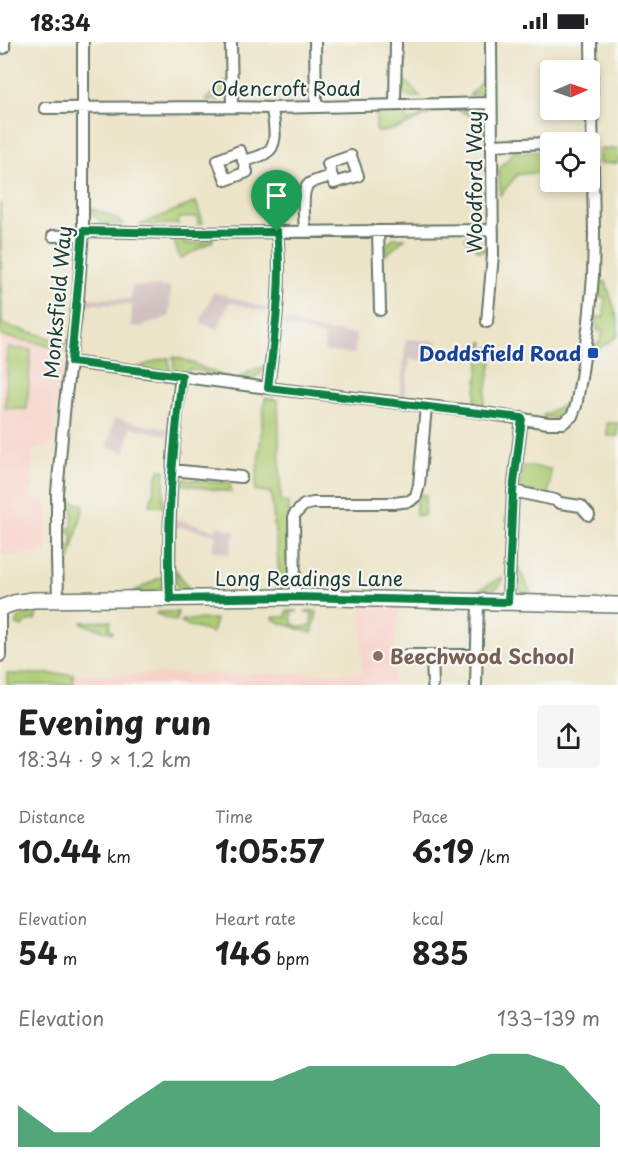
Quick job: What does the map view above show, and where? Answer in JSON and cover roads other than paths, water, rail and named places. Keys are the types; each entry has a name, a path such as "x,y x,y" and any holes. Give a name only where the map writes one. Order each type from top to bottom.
{"street":[{"name":"Monksfield Way","path":"58,600 57,493 82,233 83,42"},
{"path":"231,42 232,107"},
{"path":"315,42 316,106"},
{"path":"395,105 396,42"},
{"name":"Woodford Way","path":"487,322 493,255 490,42"},
{"path":"591,42 591,132"},
{"name":"Odencroft Road","path":"45,108 272,108 491,103"},
{"path":"243,161 268,153 272,147 275,134 272,108"},
{"path":"491,145 540,143"},
{"path":"305,231 305,189 309,184 332,176"},
{"path":"71,362 548,423 563,423 572,416 576,406 589,322 593,276 593,192"},
{"path":"53,236 82,233 492,230"},
{"path":"378,231 380,310"},
{"path":"268,388 276,308 279,251 277,232"},
{"path":"170,599 169,518 182,376"},
{"path":"295,597 294,514 304,505 313,503 410,501 416,496 419,485 426,406"},
{"path":"508,602 513,491 522,418"},
{"path":"172,470 241,477"},
{"path":"513,491 581,506 589,515"},
{"name":"Long Readings Lane","path":"0,609 14,603 33,600 295,597 618,605"},
{"path":"476,685 478,601"},
{"path":"0,609 0,656"},
{"path":"406,655 476,655"},
{"path":"432,655 433,685"}],"place":[{"name":"Doddsfield Road","path":"593,353"},
{"name":"Beechwood School","path":"378,656"}]}
